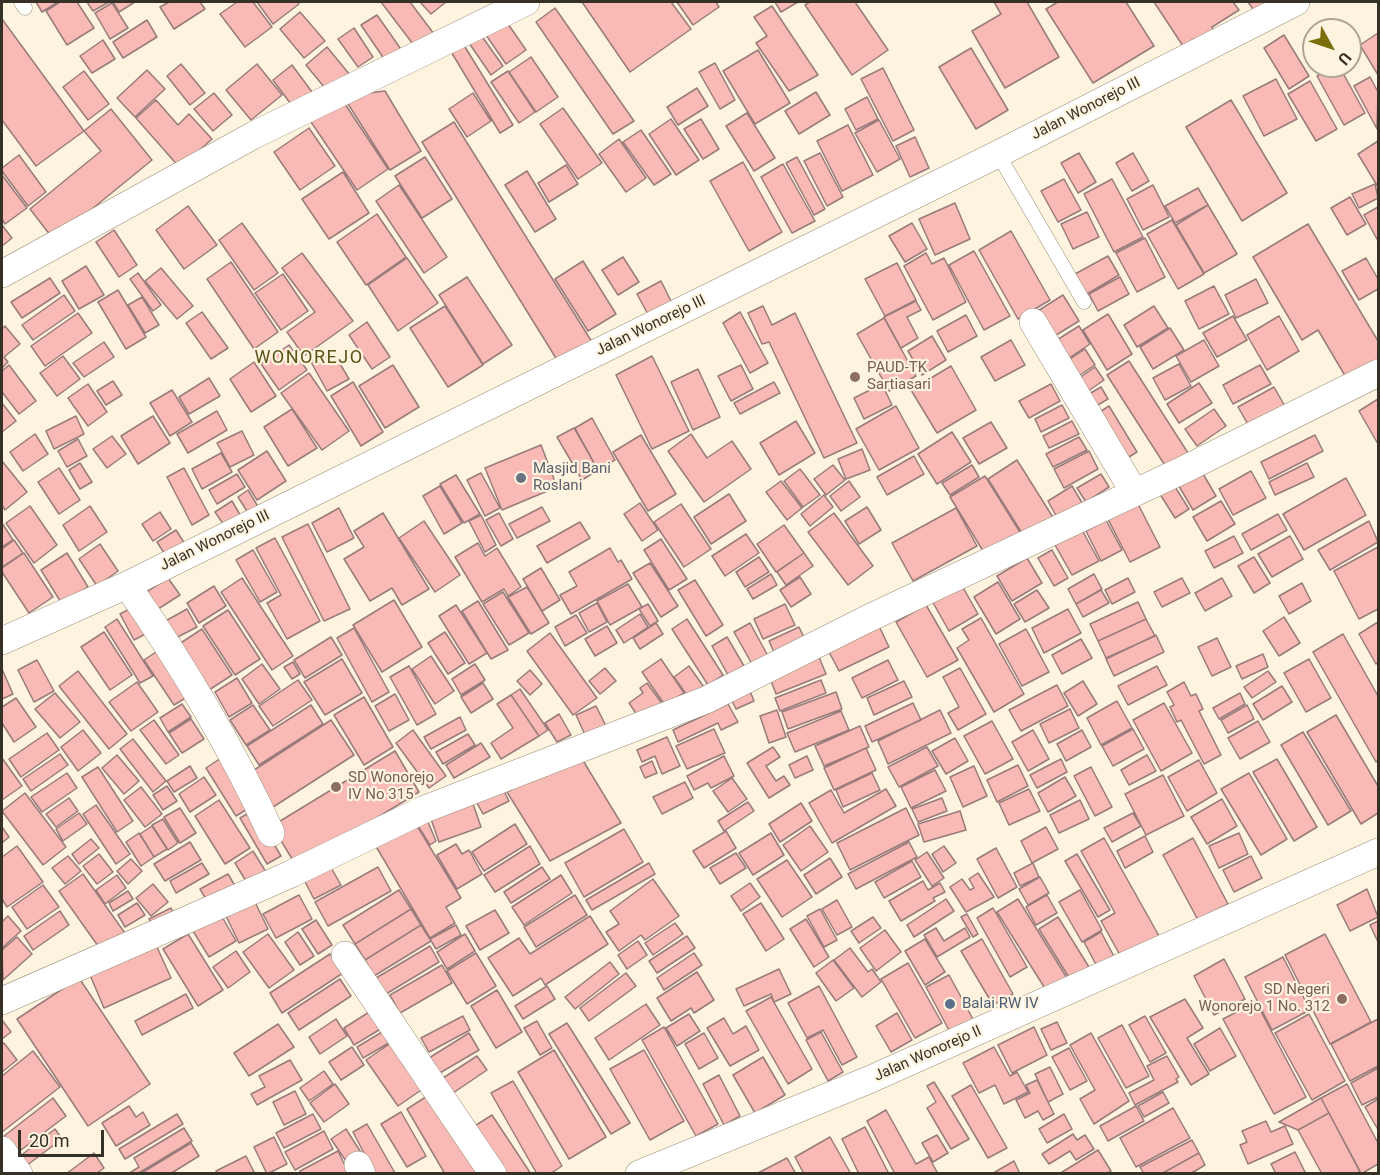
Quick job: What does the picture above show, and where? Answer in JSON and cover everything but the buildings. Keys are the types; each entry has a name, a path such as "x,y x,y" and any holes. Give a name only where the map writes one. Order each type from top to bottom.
{"street":[{"path":"2,273 254,135 526,2"},
{"name":"Jalan Wonorejo III","path":"2,641 127,585 998,154 1289,3"},
{"path":"1033,322 1134,492"},
{"path":"2,1001 291,874 425,809 706,700 865,620 1378,373"},
{"path":"127,585 207,709 241,768 271,833"},
{"name":"Jalan Wonorejo II","path":"639,1173 871,1079 1378,852"},
{"path":"345,955 493,1173"},
{"path":"2,1150 19,1173"}],"lane":[{"path":"998,154 1084,302"}],"place":[{"name":"PAUD-TK Sartiasari","path":"855,377"},
{"name":"Masjid Bani Roslani","path":"521,478"},
{"name":"SD Wonorejo IV No 315","path":"336,787"},
{"name":"SD Negeri Wonorejo 1 No. 312","path":"1342,999"},
{"name":"Balai RW IV","path":"950,1004"}],"district":[{"name":"WONOREJO","path":"309,358"}]}
